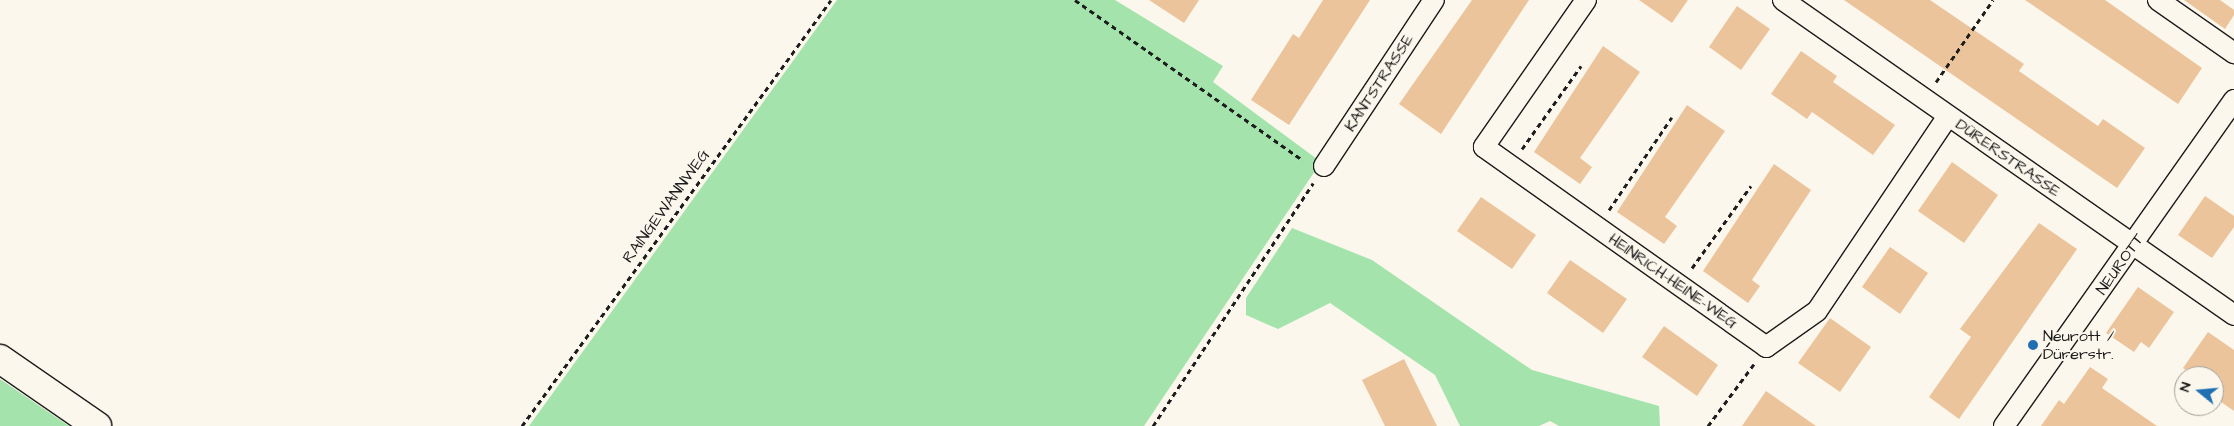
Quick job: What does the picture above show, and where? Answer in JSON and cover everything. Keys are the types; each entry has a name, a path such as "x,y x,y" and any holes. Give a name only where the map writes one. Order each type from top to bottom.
{"street":[{"name":"KANTSTRASSE","path":"1322,169 1434,0"},
{"name":"HEINRICH-HEINE-WEG","path":"1586,0 1484,147 1766,347"},
{"name":"DÜRERSTRASSE","path":"1783,0 2234,315"},
{"path":"2158,0 2234,53"},
{"name":"NEUROTT","path":"2004,426 2134,245 2234,100"},
{"path":"1766,347 1817,310 1948,116"},
{"path":"0,360 97,426"}],"path":[{"name":"RAINGEWANNWEG","path":"522,426 831,0"},
{"path":"1075,0 1322,169 1153,426"},
{"path":"1924,99 1993,0"},
{"path":"1510,165 1581,66"},
{"path":"1597,227 1672,117"},
{"path":"1679,286 1751,186"},
{"path":"1708,426 1766,347"}],"green space":[{"path":"837,0 1115,0 1223,66 1213,82 1321,162 1144,426 529,426"},
{"path":"1292,228 1372,260 1532,370 1659,406 1660,426 1559,426 1550,421 1539,426 1460,426 1435,375 1330,303 1278,329 1246,315 1246,298"},
{"path":"0,379 69,426 0,426"}],"building":[{"path":"1149,0 1199,0 1184,23"},
{"path":"1323,0 1370,0 1289,125 1251,100 1293,34 1299,38"},
{"path":"1472,0 1529,0 1441,134 1399,104"},
{"path":"1639,0 1688,0 1672,23"},
{"path":"1844,0 1930,0 2024,64 2019,71 2098,126 2103,119 2145,148 2117,188"},
{"path":"2025,0 2105,0 2202,68 2178,104"},
{"path":"2184,0 2220,0 2234,10 2234,15 2225,29"},
{"path":"1737,6 1770,29 1741,70 1709,47"},
{"path":"1603,46 1640,72 1580,158 1592,167 1580,184 1534,152"},
{"path":"1801,51 1837,76 1833,82 1895,125 1873,155 1812,112 1807,119 1771,94"},
{"path":"1687,105 1725,131 1665,217 1677,226 1664,244 1617,212"},
{"path":"1952,162 1998,195 1964,243 1918,211"},
{"path":"1774,164 1811,190 1752,280 1760,286 1748,303 1703,271"},
{"path":"2205,196 2234,216 2234,227 2212,258 2178,235"},
{"path":"1481,197 1536,235 1512,269 1457,231"},
{"path":"2039,223 2077,249 1959,419 1929,397 1971,337 1960,329"},
{"path":"1890,247 1928,273 1900,314 1862,287"},
{"path":"1570,260 1627,299 1603,333 1547,293"},
{"path":"2138,287 2174,312 2149,348 2141,342 2134,352 2106,333"},
{"path":"1830,318 1871,347 1840,392 1798,363"},
{"path":"1664,326 1718,365 1697,396 1642,357"},
{"path":"2208,332 2234,350 2234,411 2224,404 2224,366 2184,366"},
{"path":"1404,359 1437,426 1385,426 1362,380"},
{"path":"2090,367 2108,379 2102,388 2157,426 2041,426 2059,400 2064,404"},
{"path":"1766,391 1816,426 1742,426"}],"place":[{"name":"Neurott / Dürerstr.","path":"2033,345"}]}
